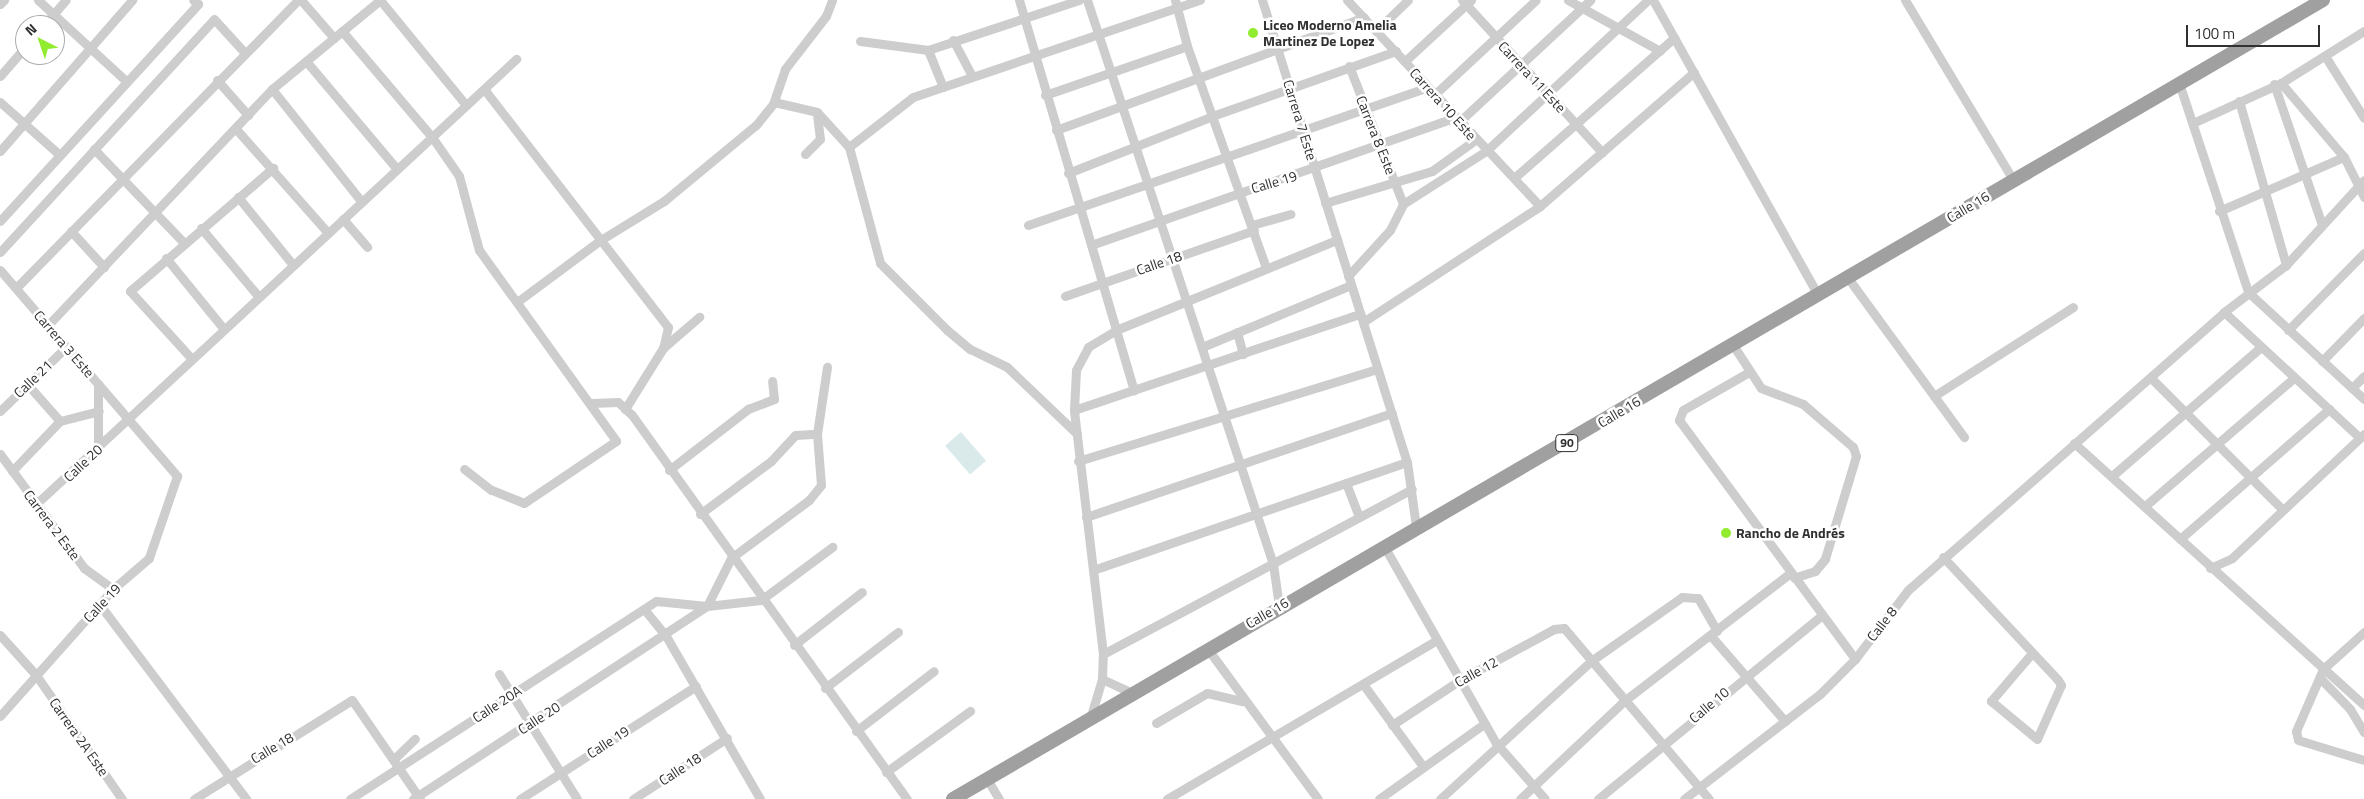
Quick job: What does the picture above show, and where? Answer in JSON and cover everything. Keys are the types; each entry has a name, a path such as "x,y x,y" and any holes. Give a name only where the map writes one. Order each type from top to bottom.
{"highway":[{"name":"90","path":"2179,83 2323,0"},
{"name":"Calle 16","path":"953,799 1279,606 1818,295 1851,284 2012,180 2179,83"}],"street":[{"path":"0,4 4,0"},
{"path":"38,0 126,81"},
{"path":"54,14 66,0"},
{"path":"0,151 132,0"},
{"path":"0,221 198,4 193,0"},
{"path":"16,288 244,52 300,0 334,38"},
{"path":"48,325 156,214 272,89 380,0 466,105"},
{"path":"517,302 599,241 664,201 723,156 774,102 785,69 826,16 832,0"},
{"path":"1019,0 1045,95 1134,390"},
{"path":"860,41 928,50 953,40 1079,0"},
{"path":"1087,0 1098,36 1124,105 1273,564 1279,606"},
{"path":"849,147 913,97 1098,36 1176,4 1200,0"},
{"name":"Carrera 7 Este","path":"1262,0 1407,462 1416,527"},
{"path":"1377,30 1408,0"},
{"path":"1028,225 1080,210 1150,186 1228,154 1302,128 1431,91 1496,38 1536,0"},
{"path":"1568,0 1660,51"},
{"name":"Calle 19","path":"1091,245 1162,223 1241,192 1316,169 1458,119 1590,0"},
{"path":"1202,347 1349,280 1390,230 1403,204 1486,151 1546,92 1648,0"},
{"path":"1652,0 1818,295"},
{"path":"1905,0 2012,180"},
{"name":"Carrera 10 Este","path":"1351,1 1486,151 1540,206"},
{"path":"1405,61 1466,1"},
{"name":"Carrera 11 Este","path":"1466,1 1496,38 1602,152"},
{"path":"1176,4 1186,46 1215,115 1266,268"},
{"path":"1056,130 1364,17"},
{"path":"0,252 214,19 244,52"},
{"path":"342,31 432,136 459,176 479,250 591,403 616,441 524,503 491,490 464,470"},
{"path":"2194,119 2278,84 2364,32"},
{"path":"1514,178 1674,38"},
{"path":"953,40 972,76"},
{"path":"1045,95 1186,46"},
{"path":"928,50 943,87"},
{"path":"1068,173 1138,148 1215,115 1349,66 1396,51"},
{"path":"2324,56 2364,118"},
{"path":"0,76 15,59"},
{"name":"Calle 20","path":"36,504 98,450 128,418 516,59"},
{"path":"306,61 397,169"},
{"name":"Carrera 8 Este","path":"1349,66 1403,204"},
{"path":"1074,410 1208,365 1361,318 1540,206 1694,72"},
{"path":"217,80 248,115"},
{"path":"2179,83 2194,119 2219,211 2248,292 2364,399"},
{"path":"2278,84 2344,156 2361,183 2364,197"},
{"path":"2278,84 2302,175 2322,225"},
{"path":"272,89 362,202"},
{"path":"484,89 599,241 668,327 663,348"},
{"path":"2239,101 2286,265"},
{"path":"0,102 60,155"},
{"path":"774,102 817,112 849,147 880,263 947,330 970,349 1007,367 1077,434"},
{"path":"805,154 820,139 817,112"},
{"path":"236,129 273,168 328,233"},
{"path":"1325,203 1396,184 1432,171 1476,140"},
{"path":"94,149 184,243"},
{"path":"2219,211 2344,156"},
{"path":"192,359 130,291 166,258 273,168"},
{"path":"1432,171 1438,182"},
{"name":"Calle 8","path":"1684,799 1785,721 1855,659 1908,590 1942,557 2224,312 2286,265 2361,183"},
{"path":"238,197 293,265"},
{"name":"Calle 18","path":"1065,296 1290,214"},
{"path":"343,219 367,247"},
{"path":"201,228 259,297"},
{"path":"71,231 104,267"},
{"path":"1090,719 1102,679 1103,654 1078,461 1074,410 1076,370 1088,347 1116,330 1336,240"},
{"path":"2288,330 2364,253"},
{"path":"166,258 224,329"},
{"name":"Carrera 3 Este","path":"0,270 177,476"},
{"path":"1851,284 1861,301 1964,437"},
{"path":"1934,396 2072,307"},
{"path":"2210,568 2232,558 2281,508 2362,436 2294,378 2224,312"},
{"path":"625,409 663,348 699,317"},
{"path":"2322,361 2364,318"},
{"path":"1237,332 1243,354"},
{"path":"1520,799 1624,700 1792,575 1815,571 1825,559 1856,456 1853,447 1803,404 1765,391 1747,369 1733,345"},
{"name":"Calle 21","path":"0,411 66,347"},
{"path":"2112,476 2261,347"},
{"path":"707,606 731,558 816,493 821,485 817,434 827,367"},
{"path":"1078,461 1225,419 1377,369"},
{"path":"1747,369 1683,410 1679,420 1855,659"},
{"path":"2352,388 2364,376"},
{"path":"2150,378 2281,508"},
{"path":"2145,506 2294,378"},
{"path":"669,470 748,409 774,399 772,381"},
{"path":"98,384 98,450"},
{"path":"28,385 60,421"},
{"path":"591,403 618,402 625,409 761,600 907,799"},
{"path":"2180,539 2329,409"},
{"path":"12,471 60,421 99,411"},
{"path":"1086,517 1392,413"},
{"path":"700,514 771,461 795,435 817,434"},
{"path":"2074,442 2145,506 2321,673 2364,705"},
{"name":"Carrera 2 Este","path":"0,454 84,568 113,589"},
{"path":"1093,570 1407,462"},
{"name":"Calle 19","path":"0,716 113,589 149,558 177,476"},
{"path":"1346,483 1358,514"},
{"path":"1103,654 1273,564 1358,514 1412,488"},
{"path":"1384,546 1496,743 1546,799"},
{"path":"761,600 832,547"},
{"path":"1942,557 2032,653 2062,688 2037,739 1991,701 2032,653"},
{"path":"794,644 862,592"},
{"path":"1440,799 1496,743 1591,661 1682,597 1698,598 1714,634 1745,675 1785,721"},
{"name":"Calle 20A","path":"350,799 401,768 644,609 660,601 707,606 761,600"},
{"path":"100,605 246,799"},
{"name":"Calle 20","path":"417,798 666,636 707,606"},
{"path":"644,609 666,636 728,738 757,798"},
{"name":"Calle 10","path":"1598,799 1745,675 1822,615"},
{"name":"Calle 12","path":"1392,725 1460,680 1554,629 1564,628 1591,661"},
{"path":"825,688 898,632"},
{"path":"2364,632 2321,673 2297,738 2364,760"},
{"name":"Carrera 2A Este","path":"0,635 36,675 122,799"},
{"path":"1167,799 1437,640"},
{"path":"1207,648 1228,681 1318,799"},
{"path":"1591,661 1660,745 1708,799"},
{"path":"856,731 934,671"},
{"path":"2321,673 2350,708 2364,732"},
{"path":"498,674 577,799"},
{"path":"1102,679 1132,694"},
{"path":"1363,684 1422,765"},
{"name":"Calle 19","path":"520,799 696,686"},
{"path":"1156,723 1207,693 1243,701"},
{"name":"Calle 18","path":"194,799 228,775 352,700 394,759"},
{"path":"886,772 970,711"},
{"path":"1379,799 1422,765 1485,724"},
{"name":"Calle 18","path":"633,799 728,738"},
{"path":"415,739 394,759 417,798"},
{"path":"987,780 1000,799"}],"shaded area":[{"path":"961,432 986,461 970,474 945,446"}],"place":[{"name":"Liceo Moderno Amelia Martinez De Lopez","path":"1253,33"},
{"name":"Rancho de Andrés","path":"1726,533"}]}
